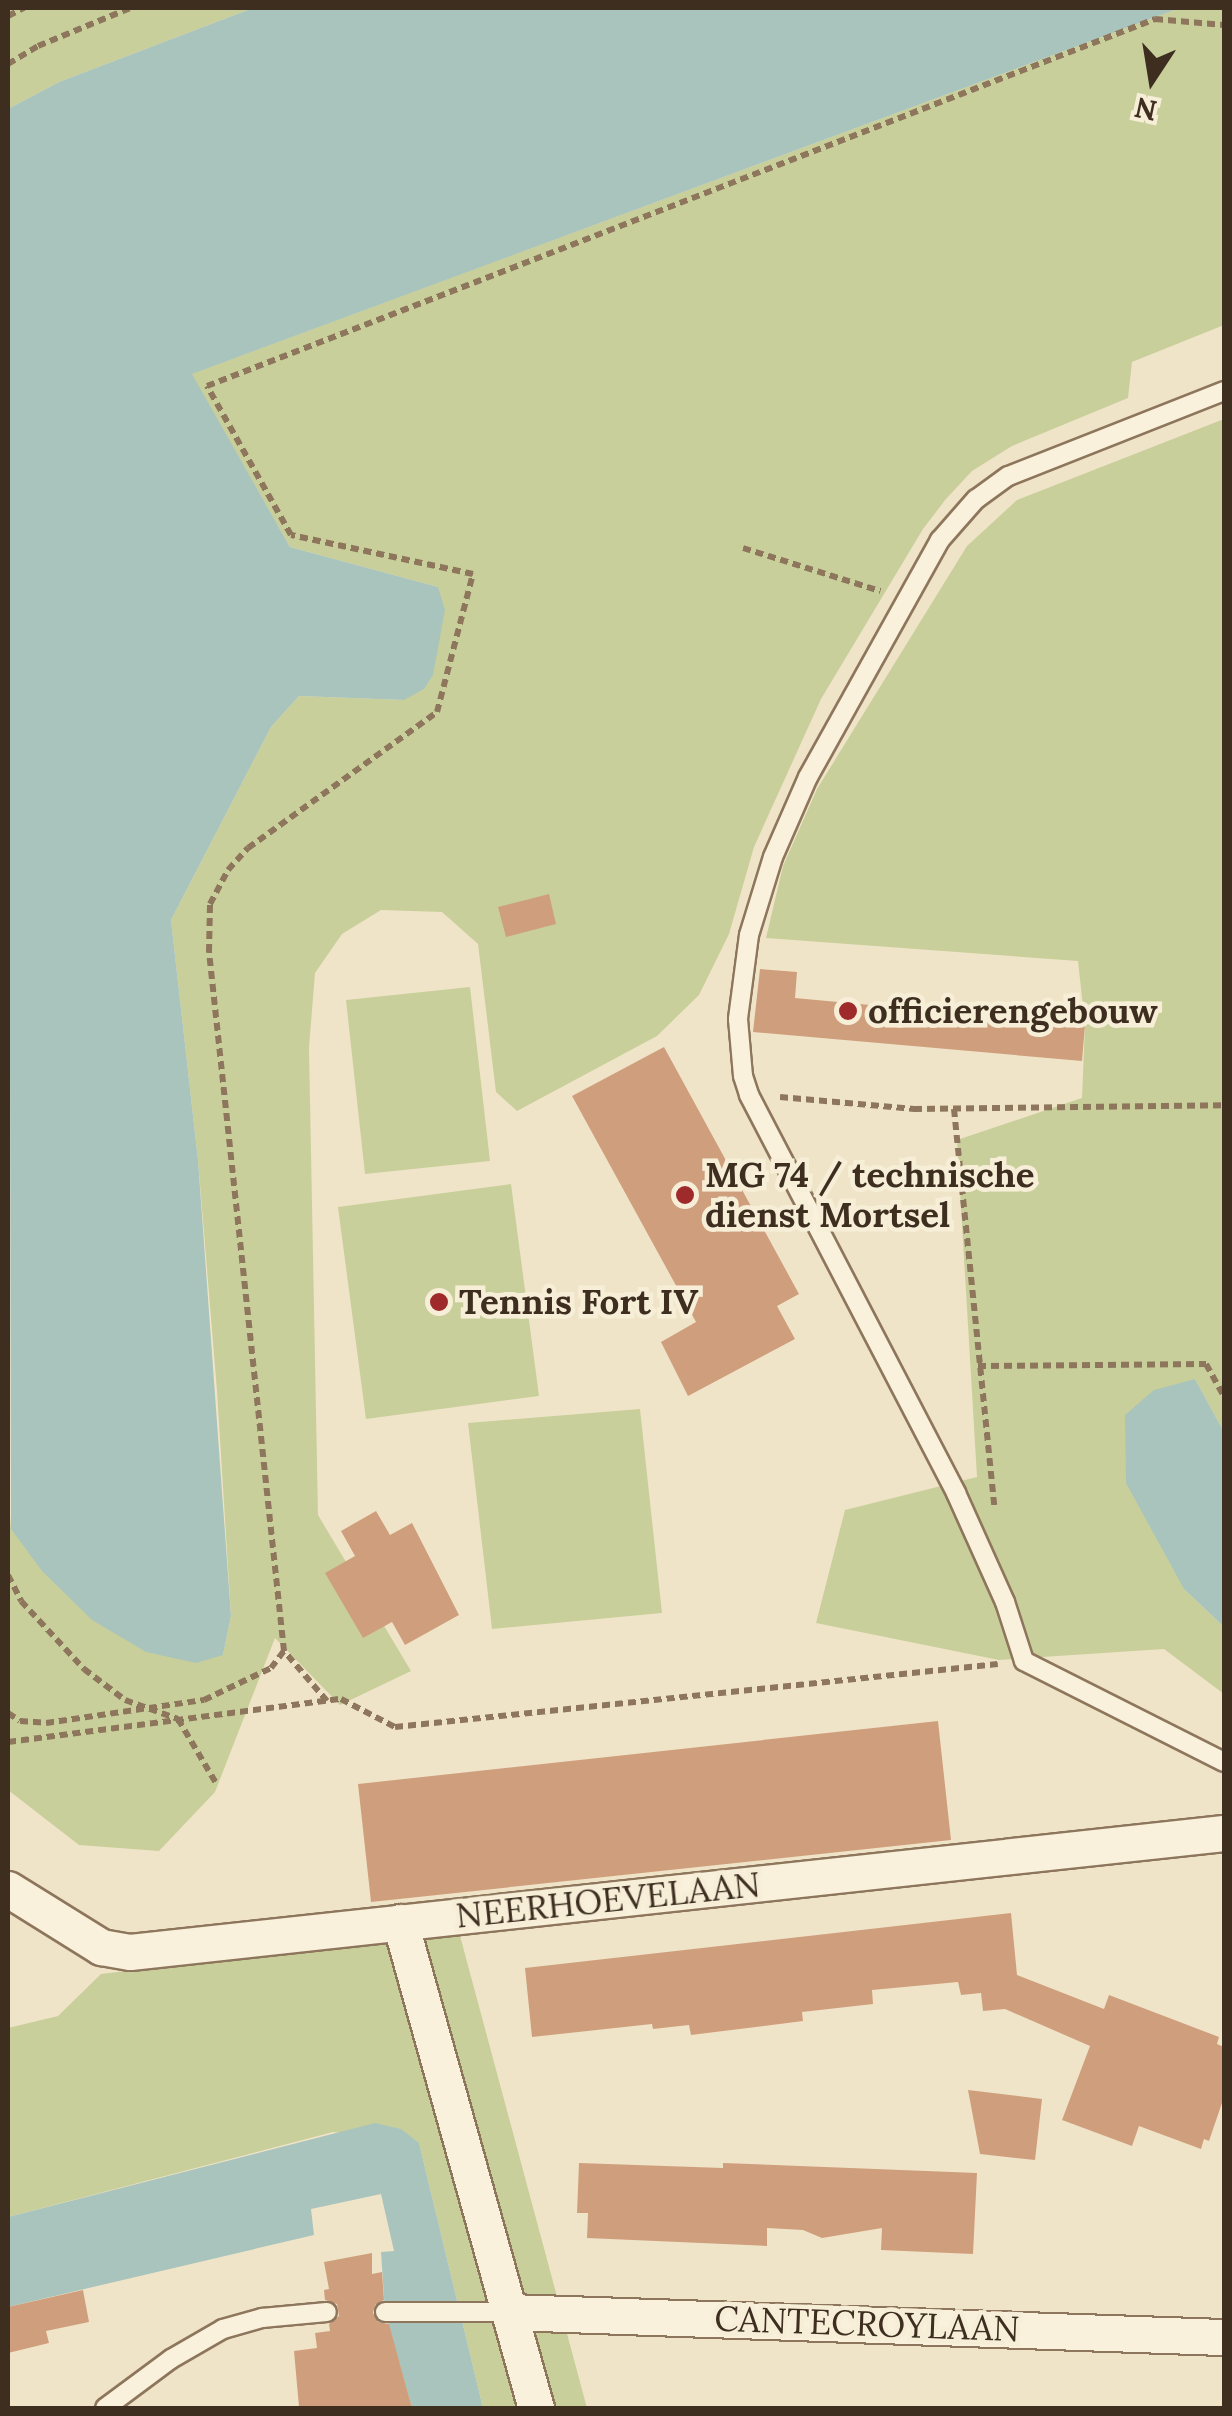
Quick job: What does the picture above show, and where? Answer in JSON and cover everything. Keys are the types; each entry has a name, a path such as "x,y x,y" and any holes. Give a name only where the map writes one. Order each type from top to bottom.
{"street":[{"name":"NEERHOEVELAAN","path":"8,1889 101,1947 130,1952 1224,1833"},
{"path":"400,1922 504,2310 536,2408"},
{"name":"CANTECROYLAAN","path":"504,2310 1224,2337"}],"lane":[{"path":"1224,391 1008,476 976,499 940,540 808,777 773,857 749,935 738,1019 742,1076 749,1095 956,1494 1004,1602 1024,1661 1224,1762"},
{"path":"385,2312 504,2310"},
{"path":"105,2408 171,2359 222,2329 262,2318 327,2312"}],"path":[{"path":"8,16 24,8"},
{"path":"8,64 38,46 130,8"},
{"path":"326,1701 284,1651 210,952 210,904 228,870 248,848 437,712 473,574 291,535 207,386 1155,19 1224,25"},
{"path":"744,548 905,599"},
{"path":"749,1095 954,1108 1224,1106"},
{"path":"954,1108 996,1524"},
{"path":"978,1366 1206,1364 1224,1397"},
{"path":"8,1575 21,1602 84,1669 125,1700 178,1719 216,1783"},
{"path":"8,1713 20,1722 46,1723 204,1700 271,1668 284,1651"},
{"path":"8,1742 342,1699 395,1727 1024,1661"}],"green space":[{"path":"8,8 253,8 59,82 8,109"},
{"path":"1180,8 1224,8 1224,325 1132,362 1128,398 1012,446 972,471 946,499 923,529 821,699 754,847 729,934 699,995 657,1036 517,1111 496,1092 478,944 442,912 381,910 342,934 315,973 309,1048 318,1515 411,1671 340,1705 275,1638 215,1792 159,1851 79,1845 8,1790 8,1489 11,1529 223,1655 231,1616 217,1391 198,1160 171,920 271,727 299,696 404,700 438,587 290,547 191,374"},
{"path":"1224,419 1224,1432 1195,1379 1184,1589 1224,1627 1224,1694 1164,1649 999,1660 816,1623 845,1510 977,1477 957,1140 1082,1098 1085,1025 1078,961 766,938 783,866 817,789 967,546 1017,500"},
{"path":"470,987 490,1161 365,1174 346,1000"},
{"name":"Tennis Fort IV","path":"511,1184 539,1396 366,1419 338,1207"},
{"name":"Tennis Fort IV","path":"640,1409 662,1613 492,1629 468,1423"},
{"path":"459,1932 587,2408 483,2408 419,2143 333,2132 8,2217 8,2028 58,2016 101,1974"}],"water":[{"path":"253,8 1180,8 192,374 290,547 438,587 445,610 433,675 424,689 404,700 299,696 271,727 171,920 198,1160 231,1616 223,1655 196,1663 146,1652 92,1620 42,1571 11,1529 8,109 59,82"},
{"path":"1195,1379 1224,1432 1224,1627 1184,1589 1126,1483 1125,1415 1154,1390"},
{"path":"375,2123 401,2129 419,2143 483,2408 412,2408 385,2312 381,2252 394,2251 381,2194 311,2209 314,2235 8,2307 8,2217"}],"building":[{"path":"549,894 556,924 506,937 498,907"},
{"name":"officierengebouw","path":"760,969 797,972 795,998 1085,1025 1082,1061 753,1032"},
{"name":"MG 74 / technische dienst Mortsel","path":"664,1047 799,1294 777,1306 795,1339 688,1396 661,1342 696,1322 572,1096"},
{"path":"376,1511 390,1535 412,1523 459,1615 405,1645 392,1622 363,1638 325,1573 355,1556 341,1531"},
{"path":"938,1721 951,1840 371,1902 358,1784"},
{"path":"1011,1913 1017,1975 1104,2009 1109,1995 1219,2037 1217,2044 1224,2047 1224,2097 1209,2141 1204,2139 1201,2149 1139,2126 1132,2146 1062,2120 1090,2046 1005,2009 983,2011 981,1993 961,1995 958,1982 872,1990 873,2004 802,2012 803,2021 691,2035 689,2025 653,2029 652,2024 532,2037 525,1968"},
{"path":"968,2090 1042,2099 1035,2160 980,2154"},
{"path":"579,2163 723,2168 723,2163 977,2173 973,2254 881,2250 882,2228 822,2238 803,2230 767,2228 767,2246 587,2238 588,2213 577,2213"},
{"path":"372,2253 372,2274 382,2272 384,2300 375,2305 373,2313 378,2322 389,2324 412,2408 299,2407 294,2351 317,2348 315,2333 330,2331 329,2324 339,2316 337,2304 325,2300 324,2290 329,2289 324,2262"},
{"path":"83,2290 89,2322 46,2331 49,2343 8,2353 8,2307"}],"place":[{"name":"officierengebouw","path":"848,1011"},
{"name":"MG 74 / technische dienst Mortsel","path":"685,1195"},
{"name":"Tennis Fort IV","path":"439,1302"}]}
